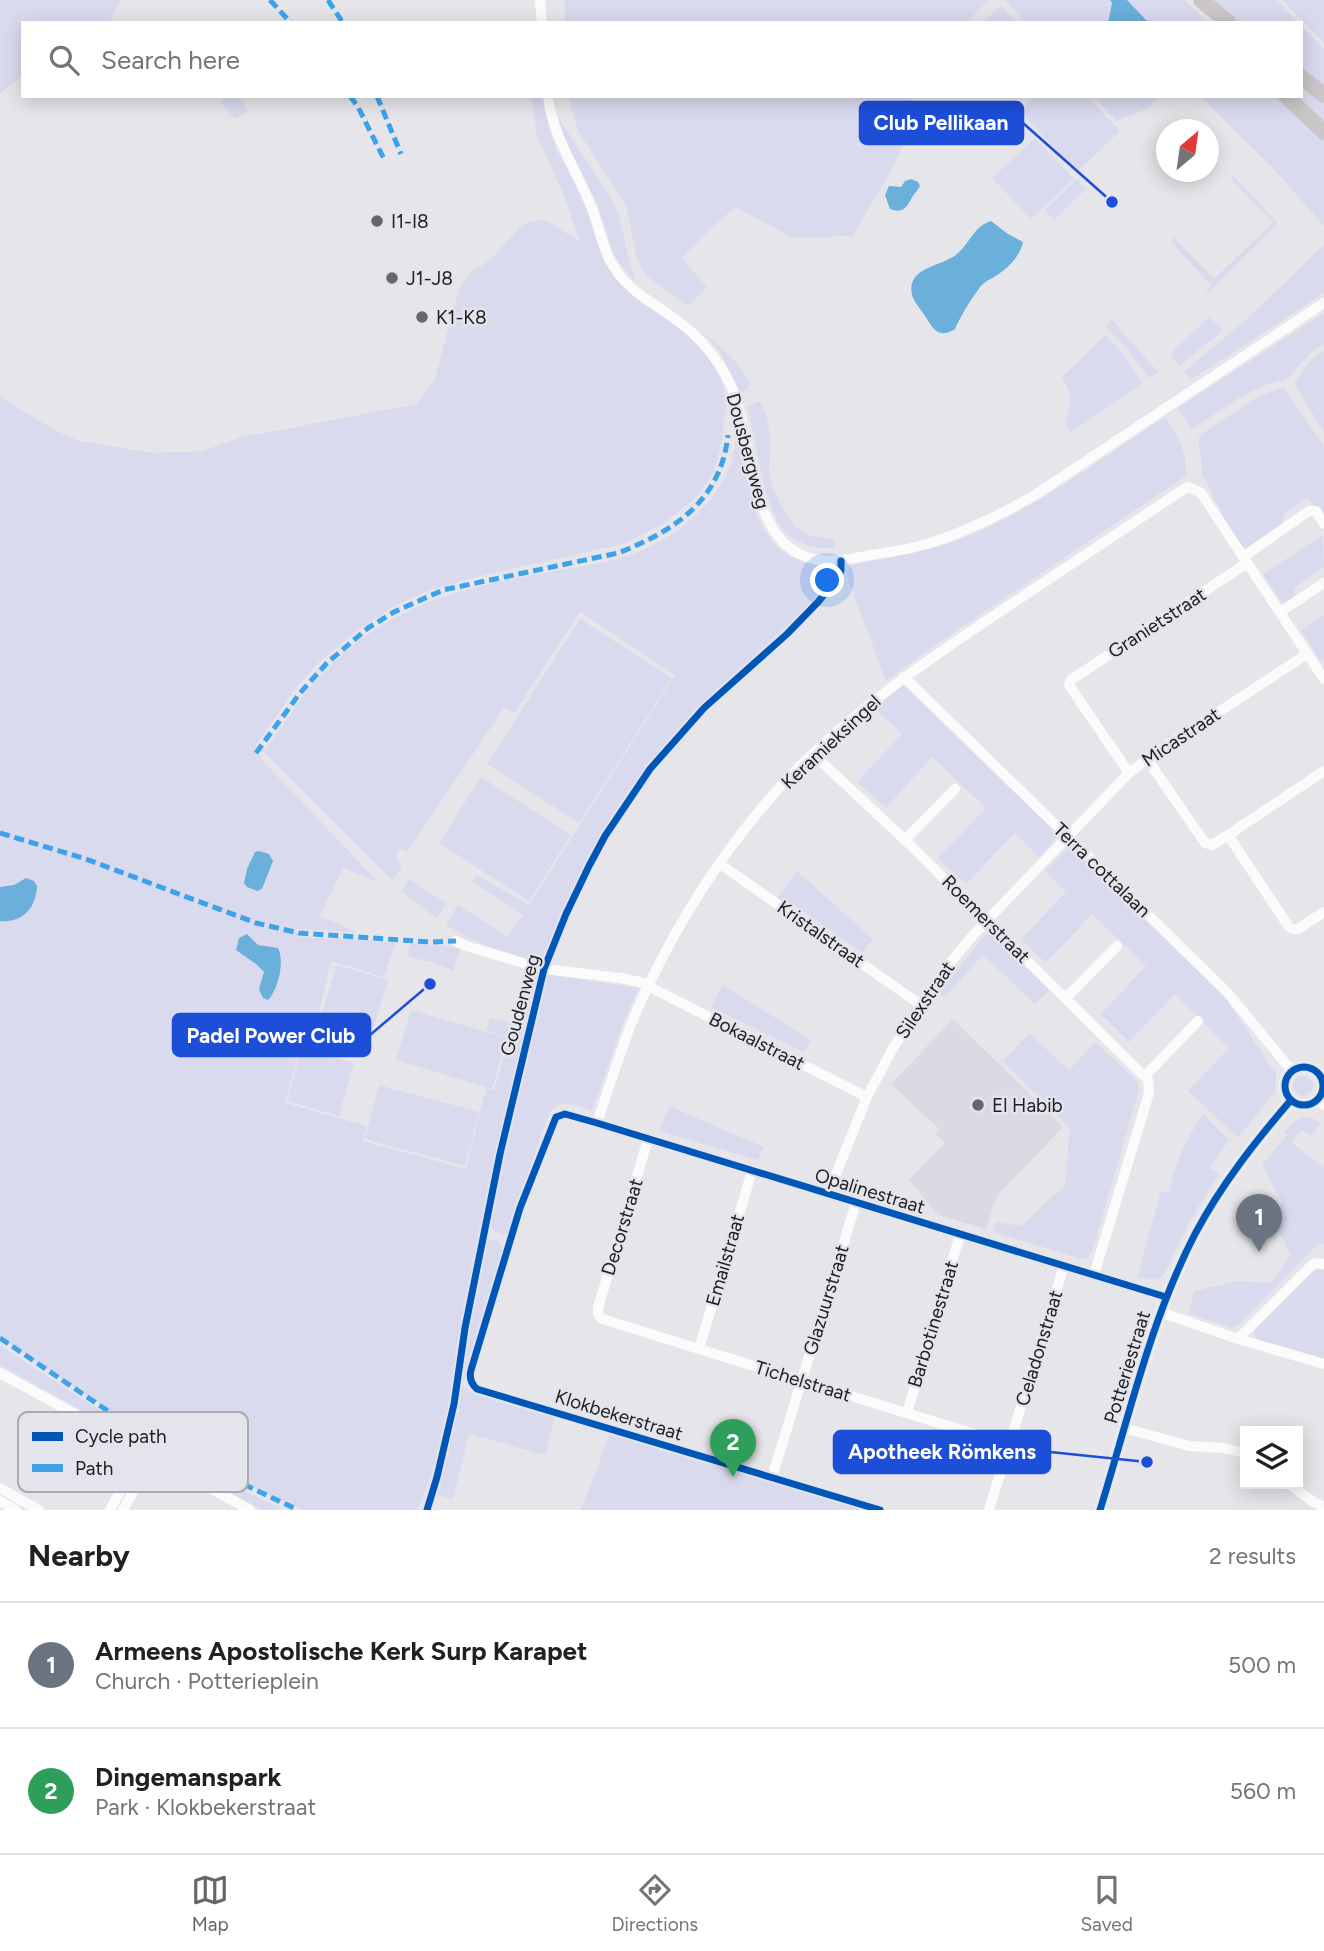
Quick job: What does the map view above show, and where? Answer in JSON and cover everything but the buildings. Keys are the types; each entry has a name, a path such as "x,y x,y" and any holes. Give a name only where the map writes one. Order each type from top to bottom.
{"main road":[{"path":"1189,0 1210,21"},
{"path":"1201,0 1227,21"},
{"path":"1303,79 1324,95"},
{"path":"1288,98 1324,132"}],"street":[{"path":"540,0 542,21"},
{"name":"Dousbergweg","path":"548,98 562,147 589,201 608,259 632,289 680,323 713,355 730,383 741,411 751,468 772,530 789,549 811,559 841,561 911,548 948,537 988,520 1035,495 1324,303"},
{"name":"Keramieksingel","path":"597,1123 644,984 720,864 780,789 813,754 862,710 904,677 1189,487 1201,493 1245,560"},
{"name":"Granietstraat","path":"1129,773 1069,685 1071,680 1245,560 1309,511 1316,511 1324,524"},
{"path":"1245,560 1307,653 1320,665 1324,679"},
{"path":"1280,612 1324,583"},
{"name":"Micastraat","path":"1067,836 1129,773 1147,759 1307,653"},
{"name":"Terra cottalaan","path":"904,677 1227,992 1292,1071"},
{"name":"Roemerstraat","path":"813,754 905,840 1145,1076"},
{"path":"1147,759 1205,843 1212,845 1324,771"},
{"path":"905,840 955,789"},
{"path":"1228,835 1289,926 1298,929 1324,912"},
{"name":"Silexstraat","path":"828,1194 867,1097 893,1048 921,1005 956,956 1067,836"},
{"name":"Kristalstraat","path":"720,864 921,1005"},
{"name":"Bokaalstraat","path":"456,941 544,969 620,978 644,984 867,1097"},
{"path":"1066,998 1117,946"},
{"path":"1094,1275 1149,1093 1145,1076 1198,1021"},
{"path":"1304,1067 1320,1069 1321,1102 1304,1105 1291,1100 1286,1094 1285,1084 1292,1071 1304,1067"},
{"name":"Potteriestraat","path":"1100,1510 1160,1312 1196,1231 1224,1185 1263,1132 1291,1100"},
{"name":"Opalinestraat","path":"472,1383 471,1370 520,1208 554,1120 565,1114 1166,1297"},
{"name":"Decorstraat","path":"598,1314 648,1139"},
{"name":"Emailstraat","path":"699,1349 752,1171"},
{"name":"Glazuurstraat","path":"772,1477 856,1203"},
{"name":"Barbotinestraat","path":"906,1413 960,1235"},
{"path":"1238,1339 1312,1265 1324,1264"},
{"name":"Celadonstraat","path":"989,1510 1063,1266"},
{"path":"1160,1312 1238,1339 1324,1364"},
{"name":"Tichelstraat","path":"598,1314 601,1319 1010,1445"},
{"path":"0,1373 71,1412"},
{"name":"Klokbekerstraat","path":"472,1383 477,1389 880,1510"},
{"path":"1124,1428 1189,1446 1240,1452"},
{"path":"0,1488 39,1510"},
{"path":"1296,1489 1324,1507"},
{"path":"110,1510 120,1492"},
{"path":"123,1510 133,1492"},
{"path":"217,1492 250,1510"},
{"path":"0,1501 16,1510"}],"shaded area":[{"path":"0,0 121,0 110,21 21,21 21,76 0,94"},
{"path":"565,0 989,0 968,21 565,21"},
{"path":"1005,0 1120,0 1112,21 1024,21"},
{"path":"1127,0 1185,0 1206,21 1147,21"},
{"path":"1207,0 1277,0 1297,21 1232,21"},
{"path":"1282,0 1324,0 1324,43 1303,21"},
{"path":"1001,5 1015,21 984,21"},
{"path":"1303,27 1324,49 1324,92 1303,76"},
{"path":"1303,84 1324,100 1324,127 1293,98 1303,98"},
{"path":"226,98 239,98 248,110 235,119 221,102"},
{"path":"531,98 543,98 554,142 585,205 607,266 630,291 687,334 703,349 716,367 724,389 726,417 725,415 722,441 714,472 695,498 665,523 623,544 430,590 396,605 356,631 318,663 296,688 256,745 262,760 379,883 343,868 320,916 357,932 296,929 299,937 396,942 384,977 331,961 318,1017 338,1023 329,1054 300,1047 285,1103 367,1126 363,1141 466,1169 486,1088 494,1090 509,1038 486,1030 490,1018 511,1023 526,969 539,973 490,1177 449,1405 431,1476 417,1510 304,1510 248,1485 248,1412 112,1412 0,1338 0,395 55,430 79,441 152,453 202,451 242,437 417,404 435,379 459,288 472,271 489,261 521,226 529,222 549,222 580,242 565,198 537,136"},
{"path":"569,98 911,98 918,107 896,162 853,236 793,238 736,207 682,258 707,287 688,306 642,270 636,255 626,205 578,131"},
{"path":"1034,98 1089,98 1120,131 1077,172 1020,112"},
{"path":"1095,98 1158,98 1147,109 1116,121"},
{"path":"1202,98 1283,98 1324,140 1324,226 1271,166"},
{"path":"558,117 612,199 637,283 612,250 598,205 572,157"},
{"path":"1035,138 1074,179 1031,219 992,178"},
{"path":"1233,176 1278,223 1208,293 1206,291 1211,285 1171,242 1174,237 1214,279 1273,222 1231,178"},
{"path":"1077,179 1086,189 1054,220 1045,210"},
{"path":"1324,245 1324,293 1197,376 1191,379 1184,372 1250,316"},
{"path":"1324,313 1324,344 1310,353 1288,378 1244,395 1192,429 1178,408"},
{"path":"1209,317 1223,330 1179,366 1171,356 1174,350"},
{"path":"1112,320 1158,372 1149,378 1105,326"},
{"path":"700,330 739,365 750,382 748,389 741,393 719,350"},
{"path":"1105,335 1124,355 1142,384 1071,432 1065,423 1070,399 1062,377"},
{"path":"1324,350 1324,432 1294,384 1310,361"},
{"path":"1283,387 1324,446 1324,520 1308,497 1284,514 1282,524 1246,548 1241,547 1202,474 1198,441 1200,435 1259,396"},
{"path":"760,401 767,417 771,439 769,472 772,486 781,504 795,526 808,535 835,540 834,549 812,546 791,537 781,527 774,513 762,477 747,407"},
{"path":"1165,417 1181,445 1186,476 886,681 846,574 851,565 934,547 988,527 1041,499"},
{"path":"737,421 757,515 769,538 796,559 832,567 827,579 803,611 688,719 639,777 589,855 542,962 492,948 457,932 446,925 458,905 507,936 523,915 472,882 477,875 529,905 675,675 580,612 514,713 504,708 407,852 399,849 396,858 402,867 392,880 264,752 299,702 325,671 361,639 388,621 418,606 471,589 627,556 680,529 714,495 722,482 733,456"},
{"path":"1323,535 1324,567 1295,588 1294,600 1284,606 1263,574"},
{"path":"1324,615 1324,660 1321,662 1301,630"},
{"path":"580,619 672,678 579,823 487,764"},
{"path":"903,685 1059,835 1039,857 1015,833 966,884 938,858 986,808 932,757 886,808 857,782 902,734 875,709"},
{"path":"481,777 571,835 529,901 439,843"},
{"path":"1070,846 1225,997 1276,1074 1275,1092 1238,1138 1188,1091 1229,1048 1175,994 1129,1042 1101,1014 1146,966 1092,914 1046,963 1021,939 1066,892 1045,871"},
{"path":"797,871 873,939 862,953 793,904 788,905 777,898"},
{"path":"409,879 446,903 437,919 401,891"},
{"path":"986,934 995,936 1050,989 1035,1004 983,955 944,998 939,992"},
{"path":"410,943 460,949 453,971 435,963 409,957 407,953"},
{"path":"337,965 388,980 372,1032 321,1016"},
{"path":"546,974 639,988 625,1018 592,1111 567,1103 557,1106 548,1116 511,1223 507,1233 503,1235 494,1231 490,1225"},
{"path":"723,985 811,1040 804,1052 711,1007"},
{"path":"411,1010 507,1038 492,1089 396,1060"},
{"name":"El Habib","path":"953,1019 1063,1127 997,1196 986,1229 938,1215 909,1180 945,1143 935,1134 939,1129 891,1084"},
{"path":"1029,1033 1069,1070 1095,1042 1137,1081 1139,1090 1092,1252 1087,1259 993,1232 996,1222 1021,1226 1065,1185 1070,1128 1003,1061"},
{"path":"302,1048 354,1063 339,1116 287,1101"},
{"path":"1299,1076 1307,1076 1313,1086 1307,1096 1299,1096 1293,1090 1293,1082"},
{"path":"379,1085 479,1112 465,1166 365,1139"},
{"path":"669,1106 764,1147 758,1160 659,1131"},
{"path":"1203,1114 1229,1140 1210,1168 1219,1174 1191,1219 1162,1278 1152,1280 1137,1277 1161,1191 1169,1192 1182,1152"},
{"path":"1311,1117 1321,1124 1311,1136 1302,1130 1291,1142 1324,1168 1324,1245 1317,1245 1232,1328 1189,1314 1194,1291 1238,1281 1272,1283 1290,1255 1273,1217 1282,1203 1262,1165 1287,1135 1284,1132 1299,1118"},
{"path":"489,1239 498,1241 503,1248 465,1381 459,1381 486,1243"},
{"path":"1318,1269 1324,1270 1324,1361 1258,1341 1255,1338 1256,1328"},
{"path":"0,1346 103,1412 85,1412 0,1365"},
{"path":"460,1385 471,1393 555,1418 545,1455 469,1434 453,1499 437,1495"},
{"path":"610,1429 877,1510 580,1510"},
{"path":"229,1492 247,1492 281,1509 262,1510"}],"water":[{"path":"1110,0 1127,0 1147,21 1108,21 1112,3"},
{"path":"911,179 920,186 907,206 899,211 890,209 885,195 889,186 901,187 905,181"},
{"path":"991,221 1023,242 1020,251 1008,267 981,286 955,329 939,332 914,299 911,292 912,283 925,269 952,258 976,231"},
{"path":"255,852 269,854 273,861 262,889 257,891 244,883 247,869"},
{"path":"26,878 34,881 37,886 31,907 22,917 0,921 0,887 14,885"},
{"path":"247,934 258,945 278,948 280,954 279,975 268,1000 263,998 259,989 264,972 236,950 239,938"}],"marked path":[{"path":"270,0 289,21"},
{"path":"328,0 342,21"},
{"path":"351,98 385,161"},
{"path":"378,98 401,154"},
{"path":"256,753 300,693 327,663 368,628 394,612 443,590 618,553 676,523 692,510 716,478 724,458 728,435"},
{"path":"0,833 86,859 256,923 299,933 430,942 456,941"},
{"path":"0,1338 109,1412"},
{"path":"248,1486 298,1510"}],"cycle path":[{"name":"Goudenweg","path":"427,1510 454,1404 465,1328 500,1154 544,969 566,914 605,836 650,769 704,708 787,634 818,602 839,576 841,561"},
{"path":"1304,1067 1317,1073 1323,1086 1317,1099 1304,1105 1291,1099 1285,1086 1291,1073 1304,1067"},
{"path":"1100,1510 1153,1335 1179,1267 1205,1216 1227,1181 1291,1100"},
{"path":"880,1510 477,1389 473,1385 471,1370 520,1208 556,1117 565,1114 597,1123 1166,1297"}],"place":[{"name":"Club Pellikaan","path":"1112,202"},
{"name":"I1-I8","path":"377,221"},
{"name":"J1-J8","path":"392,278"},
{"name":"K1-K8","path":"422,317"},
{"name":"Padel Power Club","path":"430,984"},
{"name":"El Habib","path":"978,1105"},
{"name":"Armeens Apostolische Kerk Surp Karapet","path":"1259,1252"},
{"name":"Apotheek Römkens","path":"1147,1462"},
{"name":"Dingemanspark","path":"733,1477"}]}
